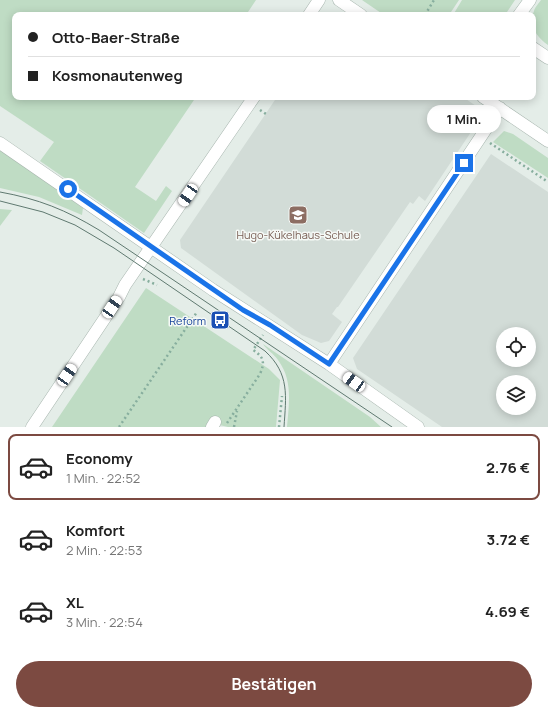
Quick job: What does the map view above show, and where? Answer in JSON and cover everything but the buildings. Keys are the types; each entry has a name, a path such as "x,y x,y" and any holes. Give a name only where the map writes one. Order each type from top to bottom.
{"street":[{"path":"311,12 319,0"},
{"path":"339,0 357,12"},
{"path":"521,12 530,0"},
{"path":"536,50 548,58"},
{"path":"32,427 125,286 252,100"},
{"path":"488,100 548,141"},
{"path":"329,364 500,108"},
{"path":"0,143 243,310 270,325 329,364 418,427"}],"path":[{"path":"427,12 434,0"},
{"path":"481,137 548,182"},
{"path":"119,427 197,312"},
{"path":"217,425 238,407 253,386 261,371 263,364 262,358 253,350 270,325"},
{"path":"279,427 282,396"},
{"path":"234,427 234,418 238,407"}],"shaded area":[{"name":"Hugo-Kükelhaus-Schule","path":"275,100 467,100 479,108 481,117 425,201 419,196 413,204 410,202 332,314 342,322 329,341 321,343 302,335 181,248 180,240"},
{"path":"491,154 548,192 548,427 442,427 357,369 353,358"}],"green space":[{"path":"0,0 256,0 248,12 12,12 12,100 194,100 135,187 156,201 166,186 172,191 144,233 40,161 54,142 0,106"},
{"path":"362,0 459,0 451,12 380,12"},
{"path":"462,0 515,0 507,12 455,12"},
{"path":"541,0 548,0 548,45 536,33 536,12 534,12"},
{"path":"504,131 513,134 548,158 548,178 493,142"},
{"path":"0,149 83,208 82,215 39,197 0,188"},
{"path":"0,209 12,210 0,226"},
{"path":"146,288 269,369 280,380 276,427 228,427 211,423 208,427 52,427"},
{"path":"263,344 370,417 381,427 287,427 289,392 286,376 278,360"}],"tram line":[{"path":"0,192 27,198 52,206 99,230 392,427"},
{"path":"0,201 43,212 75,225 114,248 265,351 279,368 283,377 285,386 284,427"}],"place":[{"name":"Hugo-Kükelhaus-Schule","path":"298,215"},
{"name":"Reform","path":"220,320"}],"route":[{"path":"68,189 243,310 270,325 329,364 464,163"}]}
